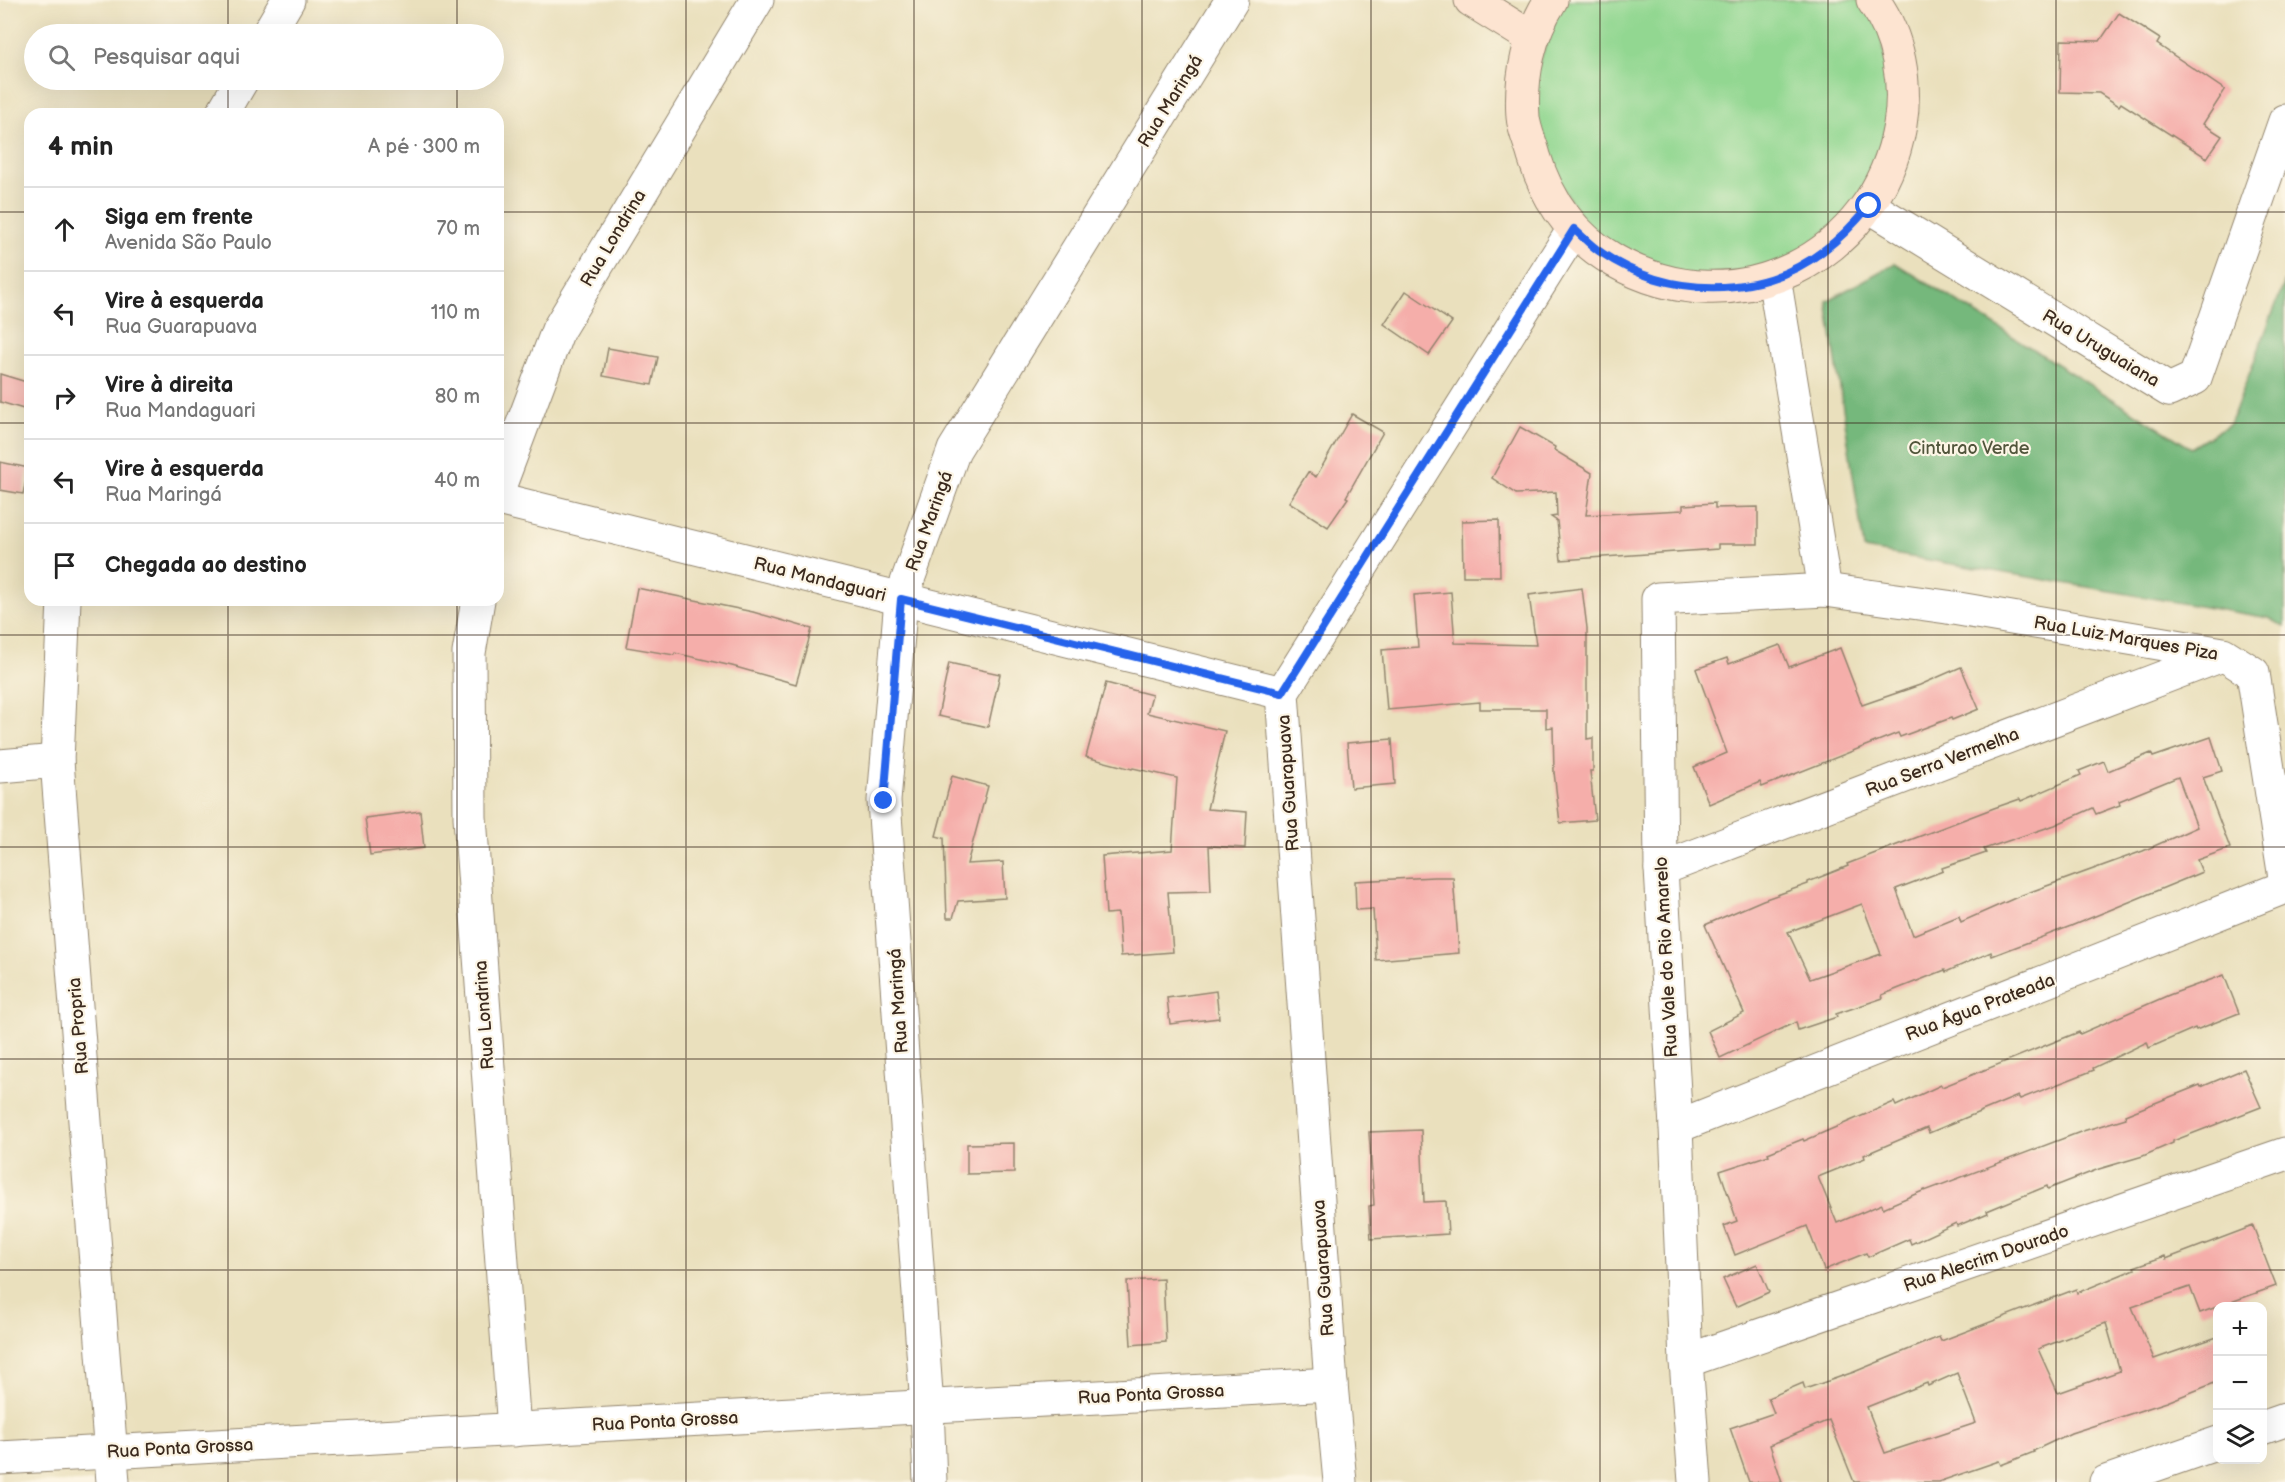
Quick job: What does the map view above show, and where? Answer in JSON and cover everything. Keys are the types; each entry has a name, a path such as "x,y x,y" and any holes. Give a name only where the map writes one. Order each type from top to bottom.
{"street":[{"path":"274,24 288,0"},
{"name":"Rua Londrina","path":"504,474 558,330 757,0"},
{"name":"Rua Maringá","path":"930,1482 927,1407 884,801 901,599 954,450 1232,0"},
{"path":"1471,0 1532,38"},
{"path":"1551,0 1532,38 1526,64 1523,118 1542,182 1555,206 1574,229 1601,253 1634,272 1666,282 1698,287 1731,287 1774,277 1795,268 1822,252 1847,231 1869,206 1886,175 1896,146 1902,112 1902,80 1896,46 1873,0"},
{"path":"226,108 236,90"},
{"name":"Rua Uruguaiana","path":"1869,206 2169,390 2195,378 2285,122"},
{"name":"Rua Guarapuava","path":"1340,1482 1282,693 1574,229"},
{"path":"1774,277 1825,590"},
{"name":"Rua Mandaguari","path":"504,500 1282,693"},
{"name":"Rua Luiz Marques Piza","path":"1825,590 1947,607 2223,654 2253,673 2285,878"},
{"name":"Rua Vale do Rio Amarelo","path":"1695,1482 1686,1361 1676,1127 1661,869 1658,599 1825,590"},
{"name":"Rua Propria","path":"63,606 57,761 113,1467"},
{"name":"Rua Londrina","path":"477,606 469,653 470,817 514,1430"},
{"name":"Rua Serra Vermelha","path":"1661,869 2223,654"},
{"path":"0,765 57,761"},
{"name":"Rua Água Prateada","path":"1676,1127 2285,887"},
{"name":"Rua Alecrim Dourado","path":"1686,1361 2285,1154"},
{"name":"Rua Ponta Grossa","path":"0,1458 113,1467 514,1430 1331,1384"},
{"path":"2267,1426 2285,1420"},
{"path":"2106,1482 2213,1444"}],"green space":[{"path":"1562,0 1864,0 1880,29 1894,107 1858,206 1780,267 1681,278 1593,235 1539,152 1533,79"},
{"name":"Cinturao Verde","path":"1895,263 2191,448 2230,424 2285,281 2285,627 2269,618 1864,549 1827,301"}],"building":[{"path":"2119,13 2160,39 2157,44 2225,90 2203,124 2222,136 2207,158 2121,103 2119,106 2099,93 2060,92 2061,40 2100,41"},
{"path":"1406,291 1452,322 1429,355 1384,324"},
{"path":"608,348 658,357 652,385 603,376"},
{"path":"0,374 24,381 24,409 0,402"},
{"path":"1352,414 1383,432 1346,497 1348,498 1328,527 1289,502 1308,472 1316,477"},
{"path":"1520,427 1555,447 1554,450 1592,473 1586,515 1683,510 1683,505 1715,503 1715,508 1758,507 1758,544 1718,544 1718,549 1561,560 1557,521 1551,517 1557,516 1556,492 1516,494 1492,478"},
{"path":"0,462 24,467 23,494 0,490"},
{"path":"1499,520 1500,576 1463,576 1462,521"},
{"path":"637,588 753,612 812,629 796,684 675,653 674,655 626,647"},
{"path":"1582,588 1587,628 1587,739 1593,738 1593,771 1590,771 1595,820 1560,823 1554,772 1553,727 1546,728 1546,709 1480,709 1480,702 1387,710 1382,650 1418,647 1414,595 1451,592 1455,643 1536,645 1529,595"},
{"path":"1780,645 1789,667 1840,648 1862,705 1920,685 1961,667 1979,709 1900,737 1898,733 1762,787 1760,782 1709,804 1694,767 1727,753 1696,669 1727,658 1729,664"},
{"path":"949,663 1000,674 988,727 938,716"},
{"path":"1106,683 1152,695 1147,713 1225,731 1207,809 1247,812 1245,848 1209,846 1211,891 1168,892 1173,952 1121,956 1118,913 1106,914 1102,856 1172,850 1177,778 1086,757"},
{"path":"2211,737 2222,771 2203,777 2230,848 2197,860 2202,872 2071,926 1992,956 1991,952 1946,972 1945,970 1882,995 1883,998 1836,1014 1837,1017 1798,1030 1796,1022 1720,1058 1708,1031 1744,1013 1705,925 1808,884 1808,882 1848,866 1847,864 1994,808 2020,799 2021,801 2081,775 2079,771 2104,761 2108,771 2151,753 2153,757","holes":["2178,777 2197,827 2143,851 2022,895 1961,922 1959,916 1913,935 1896,889 1943,871 1942,868 1986,853 1984,849 2055,825 2093,808 2096,814 2120,805 2119,801","1862,904 1881,954 1810,979 1788,932"]},
{"path":"1392,739 1395,784 1351,788 1347,743"},
{"path":"952,776 988,786 967,864 1003,862 1005,898 958,901 953,918 947,918 944,838 936,836"},
{"path":"420,811 424,848 370,855 365,818"},
{"path":"1453,877 1459,953 1376,960 1373,909 1356,910 1355,881"},
{"path":"2224,975 2239,1013 2196,1030 2195,1028 2149,1048 2147,1042 2093,1068 2094,1070 2020,1099 2018,1096 1929,1133 1927,1128 1864,1155 1865,1158 1818,1177 1837,1223 1882,1204 1883,1208 2083,1131 2126,1118 2125,1115 2244,1069 2261,1107 2173,1141 2143,1156 2099,1169 2048,1189 2047,1186 1911,1244 1909,1239 1868,1257 1866,1253 1824,1270 1807,1226 1735,1255 1724,1226 1737,1221 1720,1171 1769,1155 1768,1153 1803,1139 1804,1141 1894,1102 1896,1106 1941,1085 1942,1087 2079,1032 2080,1034 2169,995"},
{"path":"1216,991 1219,1018 1170,1024 1167,998"},
{"path":"1421,1130 1424,1202 1446,1201 1448,1234 1371,1239 1369,1206 1374,1205 1369,1132"},
{"path":"1014,1143 1014,1173 967,1174 967,1144"},
{"path":"2253,1226 2276,1286 2231,1302 2213,1302 2213,1308 2200,1313 2190,1287 2132,1307 2154,1359 2213,1338 2213,1384 2167,1402 2071,1433 2034,1452 2001,1465 1999,1461 1938,1482 1854,1482 1829,1420 1770,1445 1782,1482 1749,1482 1730,1428 1774,1413 1768,1398 1803,1383 1805,1389 1854,1372 1939,1337 1941,1341 2076,1289 2077,1293 2135,1269 2134,1267 2165,1256 2166,1259","holes":["2106,1323 2120,1371 2058,1393 2038,1349","1957,1373 1976,1423 1885,1453 1867,1407 1927,1383 1928,1386"]},
{"path":"1757,1264 1769,1292 1736,1307 1723,1279"},
{"path":"1163,1279 1166,1342 1131,1345 1127,1281"}],"route":[{"path":"884,801 901,599 1282,693 1574,229 1601,253 1634,272 1666,282 1698,287 1731,287 1763,281 1795,268 1822,252 1847,231 1869,206"}]}
